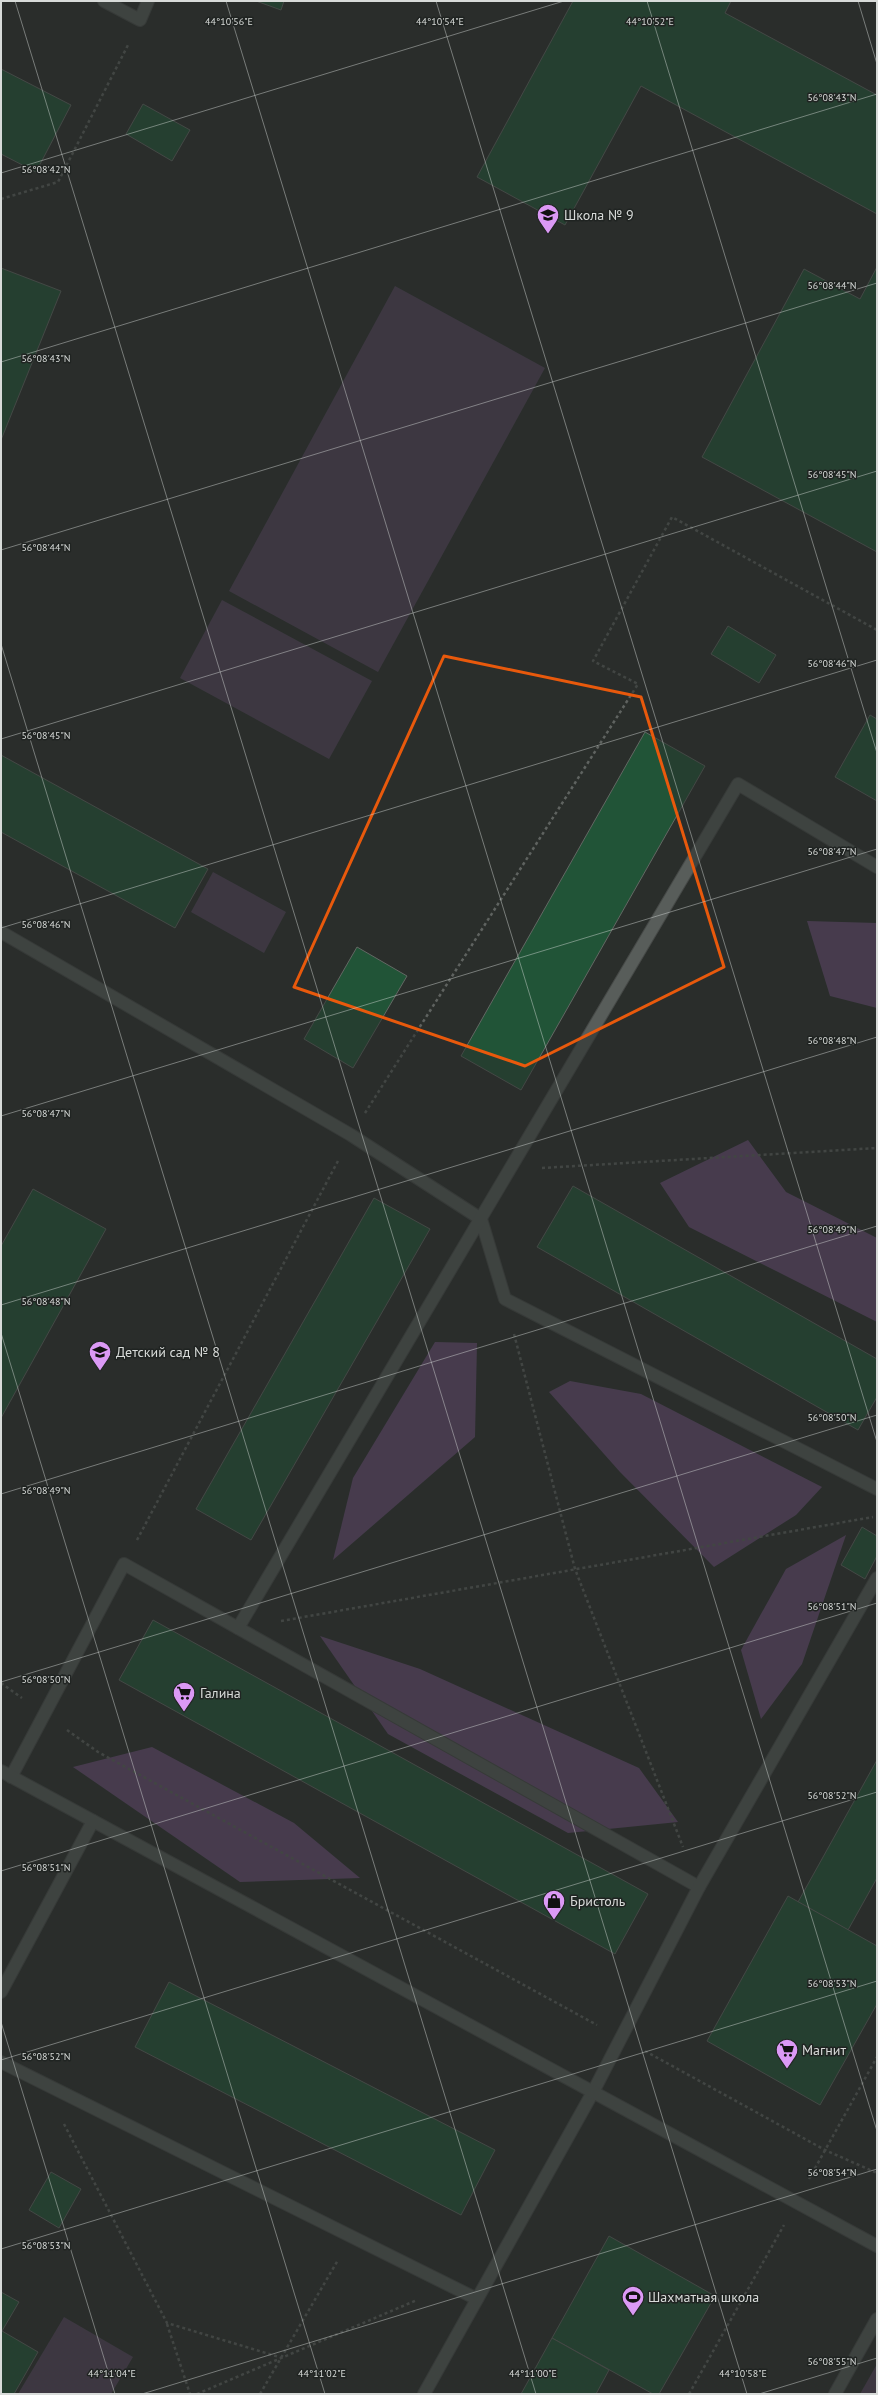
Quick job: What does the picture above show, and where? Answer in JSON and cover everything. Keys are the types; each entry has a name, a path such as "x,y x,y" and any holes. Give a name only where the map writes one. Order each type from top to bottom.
{"street":[{"path":"104,1 140,20 148,1"},
{"path":"238,1628 738,784 877,867"},
{"path":"1,932 351,1135 481,1219 505,1299 877,1489"},
{"path":"699,1887 124,1564 45,1714 6,1774 877,2246"},
{"path":"424,2394 593,2092 699,1887 877,1578"},
{"path":"1,1992 93,1821"},
{"path":"1,2062 477,2300"},
{"path":"835,2394 877,2319"}],"path":[{"path":"1,199 58,182 140,20"},
{"path":"124,1564 351,1135 638,684 593,661 672,517 877,630"},
{"path":"509,1170 877,1148"},
{"path":"505,1299 574,1570 699,1887"},
{"path":"238,1628 877,1516"},
{"path":"1,1683 98,1752 825,2150 877,2173"},
{"path":"44,2084 167,2323 190,2394"},
{"path":"260,2394 279,2357 351,2237"},
{"path":"196,2394 279,2357 451,2286"},
{"path":"167,2323 279,2357"}],"highlighted area":[{"path":"444,656 641,697 724,967 525,1066 294,987"}],"shaded area":[{"path":"395,286 545,368 378,672 229,591"},
{"path":"222,600 372,681 329,759 180,678"},
{"path":"213,872 286,912 264,953 191,912"},
{"path":"807,921 877,923 877,1008 830,996"},
{"path":"748,1140 786,1192 877,1238 877,1322 689,1227 660,1183"},
{"path":"435,1342 477,1343 475,1437 333,1560 353,1478"},
{"path":"570,1381 641,1394 822,1487 796,1515 714,1567 620,1472 549,1392"},
{"path":"846,1535 802,1664 761,1719 741,1650 786,1569"},
{"path":"320,1636 420,1669 639,1768 678,1822 568,1833 388,1734"},
{"path":"152,1747 294,1823 360,1878 240,1882 73,1767"},
{"path":"64,2317 133,2357 111,2394 18,2394"},
{"path":"877,2364 877,2394 860,2394"}],"building":[{"path":"256,1 284,1 281,10"},
{"path":"573,1 731,1 725,13 877,95 877,214 641,86 565,225 477,177"},
{"path":"1,69 71,105 36,172 1,154"},
{"path":"143,104 190,130 172,161 126,134"},
{"path":"877,267 877,552 702,457 804,269 860,299"},
{"path":"1,268 61,291 1,440"},
{"path":"728,626 776,655 759,683 711,654"},
{"path":"870,715 877,719 877,801 835,777"},
{"path":"645,732 705,766 521,1090 461,1056"},
{"path":"1,755 208,869 175,928 1,832"},
{"path":"357,947 407,976 353,1068 304,1039"},
{"path":"573,1186 877,1359 877,1397 858,1430 537,1247"},
{"path":"33,1189 106,1229 1,1418 1,1246"},
{"path":"374,1198 430,1229 251,1540 196,1509"},
{"path":"862,1527 877,1536 877,1556 865,1579 841,1565"},
{"path":"153,1620 648,1894 615,1954 119,1680"},
{"path":"877,1760 877,1878 848,1930 798,1902"},
{"path":"788,1896 877,1946 877,2004 820,2105 707,2041"},
{"path":"169,1982 495,2150 461,2215 135,2047"},
{"path":"51,2172 81,2189 59,2228 29,2210"},
{"name":"Шахматная школа","path":"609,2236 715,2296 659,2394 653,2394 552,2338"},
{"path":"1,2292 19,2302 2,2331 38,2352 14,2394 1,2394"},
{"path":"552,2338 609,2370 596,2394 521,2394"}],"place":[{"name":"Школа № 9","path":"548,234"},
{"name":"Детский сад № 8","path":"100,1372"},
{"name":"Галина","path":"184,1712"},
{"name":"Бристоль","path":"554,1920"},
{"name":"Магнит","path":"787,2070"},
{"name":"Шахматная школа","path":"633,2316"}]}
